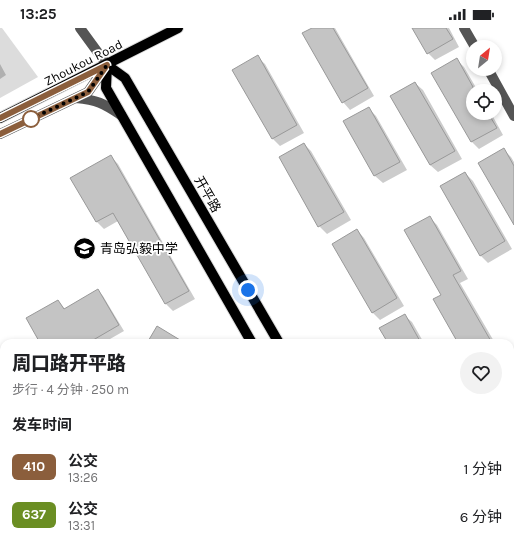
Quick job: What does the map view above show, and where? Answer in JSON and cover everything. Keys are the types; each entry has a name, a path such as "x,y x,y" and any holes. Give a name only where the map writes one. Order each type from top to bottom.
{"main road":[{"name":"Zhoukou Road","path":"0,118 178,28"},
{"path":"107,65 106,88 250,339"},
{"name":"开平路","path":"107,65 125,78 277,339"}],"street":[{"name":"开平路","path":"80,28 107,65"},
{"path":"464,28 471,40"},
{"path":"0,134 88,92 107,65"},
{"path":"492,76 514,116"},
{"path":"76,98 91,99 104,103 121,115"}],"shaded area":[{"path":"0,28 2,28 38,77 0,98"}],"building":[{"path":"312,28 333,28 368,88 342,103 302,33"},
{"path":"412,28 446,28 453,39 427,54"},
{"path":"258,55 297,125 272,139 232,70"},
{"path":"457,58 471,84 466,84 466,120 492,120 497,128 471,142 431,73"},
{"path":"415,82 455,151 430,165 390,96"},
{"path":"369,107 400,162 374,176 343,121"},
{"path":"304,143 344,212 318,227 279,157"},
{"path":"504,148 514,166 514,225 478,163"},
{"path":"111,155 189,291 165,304 113,213 96,222 70,178"},
{"path":"465,172 505,241 480,256 440,186"},
{"path":"430,216 461,271 453,275 490,339 456,339 433,299 441,295 404,230"},
{"path":"357,229 397,298 372,313 332,244"},
{"path":"98,289 119,325 95,339 38,339 26,318 58,300 64,309"},
{"path":"405,314 419,339 386,339 379,328"},
{"path":"157,326 178,339 149,339"}],"bus line":[{"name":"410","path":"0,118 107,65 88,92 0,134"}],"place":[{"name":"青岛弘毅中学","path":"84,248"}],"route":[{"path":"31,119 88,92 107,65 125,78 248,290"}]}
